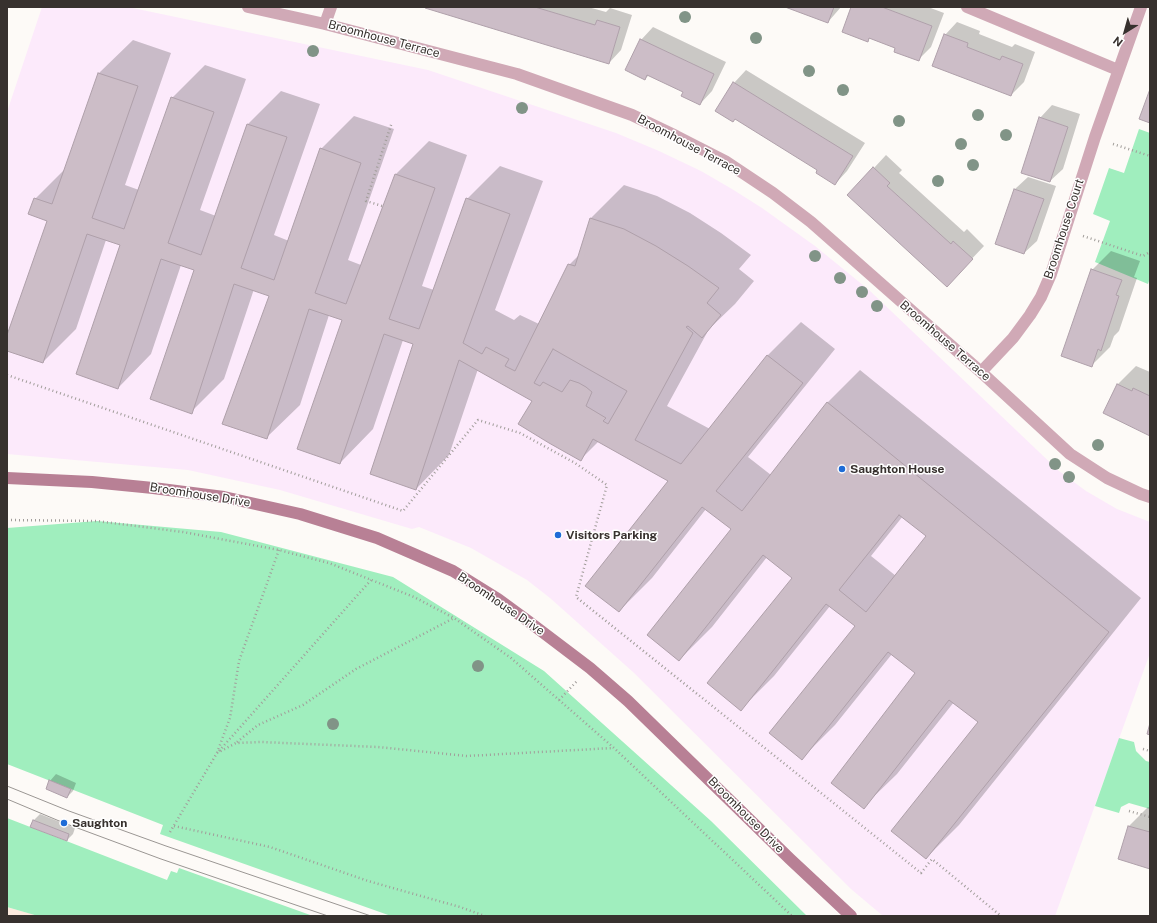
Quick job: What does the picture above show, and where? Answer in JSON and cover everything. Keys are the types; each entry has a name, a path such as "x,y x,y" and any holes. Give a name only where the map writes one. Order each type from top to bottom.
{"street":[{"name":"Broomhouse Terrace","path":"248,7 325,24 517,74 632,115 724,161 773,193 811,222 981,372 1070,454 1107,478 1150,497"},
{"path":"325,24 331,7"},
{"path":"967,7 1118,70"},
{"name":"Broomhouse Court","path":"981,372 1013,338 1041,297 1140,7"},
{"name":"Broomhouse Drive","path":"7,478 100,483 224,496 300,514 378,538 453,571 498,599 590,668 628,701 790,859 851,916"}],"path":[{"path":"382,206 366,201 392,122"},
{"path":"1095,137 1150,156"},
{"path":"1064,229 1143,256 1150,252"},
{"path":"7,376 403,511 478,420 520,433 568,459 606,485 576,597 921,873 932,859 1000,916"},
{"path":"7,520 97,521 183,532 279,550 329,563 414,597 454,618 511,658 614,748 705,832 792,916"},
{"path":"170,832 217,753 230,718 239,661 279,550"},
{"path":"217,753 372,580"},
{"path":"217,753 236,743 258,725 303,705 356,669 454,618"},
{"path":"560,700 590,668"},
{"path":"236,743 261,742 378,747 467,756 614,748"},
{"path":"1143,749 1150,751"},
{"path":"1129,811 1150,817"},
{"path":"174,826 270,847 368,881 460,907 486,916"}],"shaded area":[{"path":"42,7 128,7 428,70 616,133 659,151 701,171 732,189 762,208 815,246 869,290 1059,471 1086,491 1117,509 1150,522 1150,653 1055,916 883,916 851,889 633,672 550,598 527,580 471,548 419,527 412,529 280,490 188,470 7,454 7,112"},
{"path":"7,907 39,916 7,916"}],"green space":[{"path":"1139,129 1150,133 1150,278 1148,284 1095,262 1110,221 1093,214 1109,168 1124,173"},
{"path":"97,521 221,532 393,577 544,671 711,821 807,916 391,916 160,834 163,825 7,764 7,528"},
{"path":"1119,738 1134,742 1136,751 1146,761 1150,762 1150,809 1129,803 1121,807 1119,813 1095,806"},
{"path":"7,818 167,880 171,871 177,873 179,868 313,916 38,916 7,907"}],"building":[{"path":"425,7 535,7 595,25 597,20 620,27 609,64"},
{"path":"785,7 834,7 828,23"},
{"path":"851,7 882,7 932,26 919,61 894,52 895,48 869,38 868,42 842,32"},
{"path":"944,34 968,43 967,47 1000,60 1002,56 1023,64 1011,96 932,66"},
{"path":"640,39 714,74 700,105 681,96 683,92 647,75 645,80 625,70"},
{"name":"Saughton House","path":"98,73 138,86 92,218 124,229 171,97 214,112 168,243 201,255 247,124 287,137 241,268 274,280 320,148 361,163 315,293 346,304 395,174 435,188 389,319 419,329 466,198 510,214 463,343 482,354 486,347 509,359 505,366 515,371 568,264 575,266 590,218 624,229 656,246 719,288 707,303 721,315 702,338 688,326 686,327 693,333 635,440 681,464 767,355 803,383 716,491 742,511 827,402 1109,632 926,859 891,831 978,722 949,700 864,809 831,783 915,673 888,652 802,760 769,733 855,626 826,604 741,711 707,683 792,578 763,555 679,661 647,635 731,529 702,507 619,612 585,586 668,481 593,439 581,461 549,443 518,424 532,401 459,360 416,490 370,474 413,344 384,334 340,464 297,449 342,320 309,309 267,439 222,424 269,296 234,284 192,414 150,399 194,270 161,259 118,389 76,374 120,245 87,234 43,363 7,351 7,335 47,221 28,214 34,198 52,204","holes":["553,349 627,391 608,424 603,421 606,418 586,406 592,392 579,383 570,380 562,392 543,382 540,386 534,383","899,515 926,536 866,612 839,590"]},
{"path":"733,82 853,156 835,185 816,173 817,170 735,119 733,122 715,111"},
{"path":"1150,89 1150,123 1139,119"},
{"path":"1039,117 1068,127 1050,182 1021,173"},
{"path":"873,167 890,183 887,186 951,244 953,241 973,259 947,287 847,195"},
{"path":"1014,189 1044,199 1024,254 995,244"},
{"path":"1091,269 1122,280 1116,295 1119,296 1101,351 1098,349 1092,367 1061,356"},
{"path":"1117,384 1132,391 1133,388 1150,396 1150,436 1103,413"},
{"path":"1150,723 1150,735 1147,734"},
{"path":"49,780 71,789 67,798 46,789"},
{"path":"33,820 69,834 67,841 30,827"},
{"path":"1128,826 1150,832 1150,869 1118,859"}],"tram line":[{"path":"7,786 69,811 166,846 371,916"},
{"path":"7,799 64,823 161,859 328,916"}],"place":[{"name":"Saughton House","path":"842,469"},
{"name":"Visitors Parking","path":"558,535"},
{"name":"Saughton","path":"64,823"}]}
